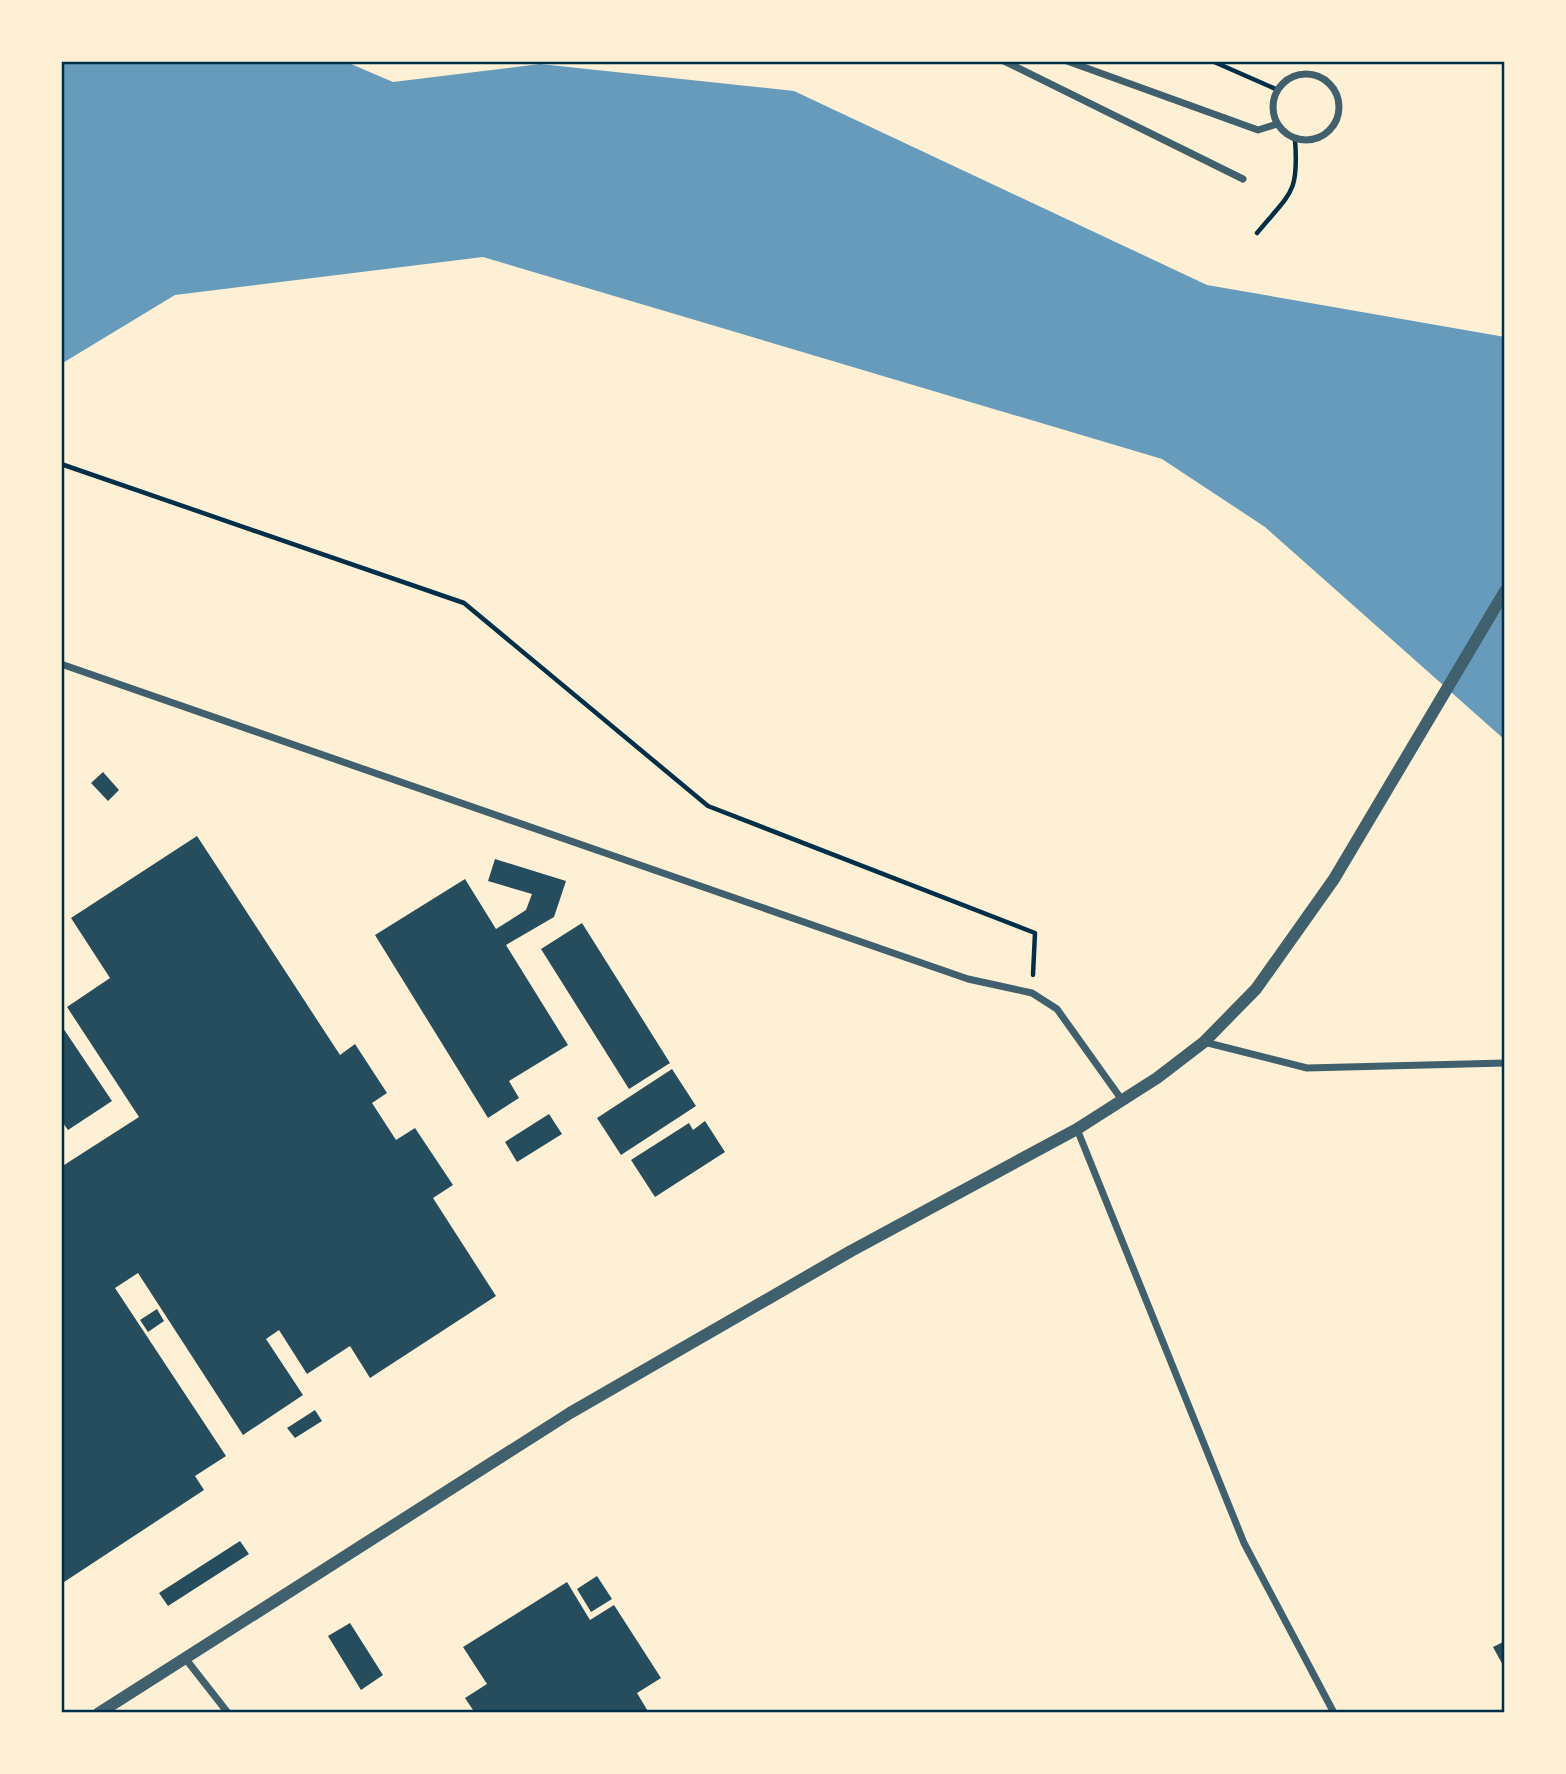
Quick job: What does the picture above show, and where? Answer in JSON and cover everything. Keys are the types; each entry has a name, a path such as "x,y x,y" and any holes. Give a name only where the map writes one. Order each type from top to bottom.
{"street":[{"path":"1004,61 1243,179"},
{"path":"1067,61 1258,130 1277,124"},
{"path":"1308,74 1323,79 1337,94 1339,114 1328,133 1318,138 1294,139 1277,124 1273,105 1278,90 1289,79 1308,74"},
{"path":"99,1713 570,1413 851,1251 1077,1129 1204,1042 1256,989 1334,879 1505,591"},
{"path":"61,664 968,979 1032,993 1057,1009 1122,1100"},
{"path":"1204,1042 1307,1068 1505,1063"},
{"path":"1077,1129 1244,1544 1334,1713"},
{"path":"185,1658 228,1713"}],"path":[{"path":"1212,61 1278,90"},
{"path":"1257,233 1291,193 1296,181 1294,139"},
{"path":"61,464 464,603 708,806 1035,933 1032,993"}],"water":[{"path":"61,61 344,61 393,82 540,64 794,91 1207,285 1505,337 1505,740 1265,527 1162,459 483,257 175,295 61,364"}],"building":[{"path":"103,772 119,790 108,801 91,783"},
{"path":"197,836 340,1055 355,1044 387,1093 372,1103 396,1140 415,1128 453,1185 433,1198 496,1296 370,1378 350,1346 307,1374 279,1330 266,1339 303,1395 243,1435 138,1273 115,1288 226,1456 195,1476 204,1490 61,1584 61,1167 139,1117 67,1007 110,978 71,918"},
{"path":"495,859 566,881 554,917 506,945 568,1045 509,1081 519,1098 488,1118 375,935 465,879 496,929 526,910 532,894 488,881"},
{"path":"582,923 670,1063 629,1089 541,949"},
{"path":"61,1025 112,1101 68,1130 61,1120"},
{"path":"672,1069 696,1106 621,1155 597,1118"},
{"path":"549,1114 562,1134 517,1162 505,1142"},
{"path":"705,1121 725,1152 655,1197 631,1160 689,1123 693,1130"},
{"path":"157,1309 164,1321 148,1332 140,1320"},
{"path":"315,1410 322,1421 295,1438 287,1428"},
{"path":"240,1541 249,1554 168,1606 159,1593"},
{"path":"597,1576 612,1599 591,1612 577,1589"},
{"path":"567,1582 590,1620 614,1605 661,1678 637,1693 649,1713 475,1713 465,1698 487,1684 463,1647"},
{"path":"350,1623 383,1675 361,1690 328,1636"},
{"path":"1505,1641 1505,1669 1493,1647"}]}
